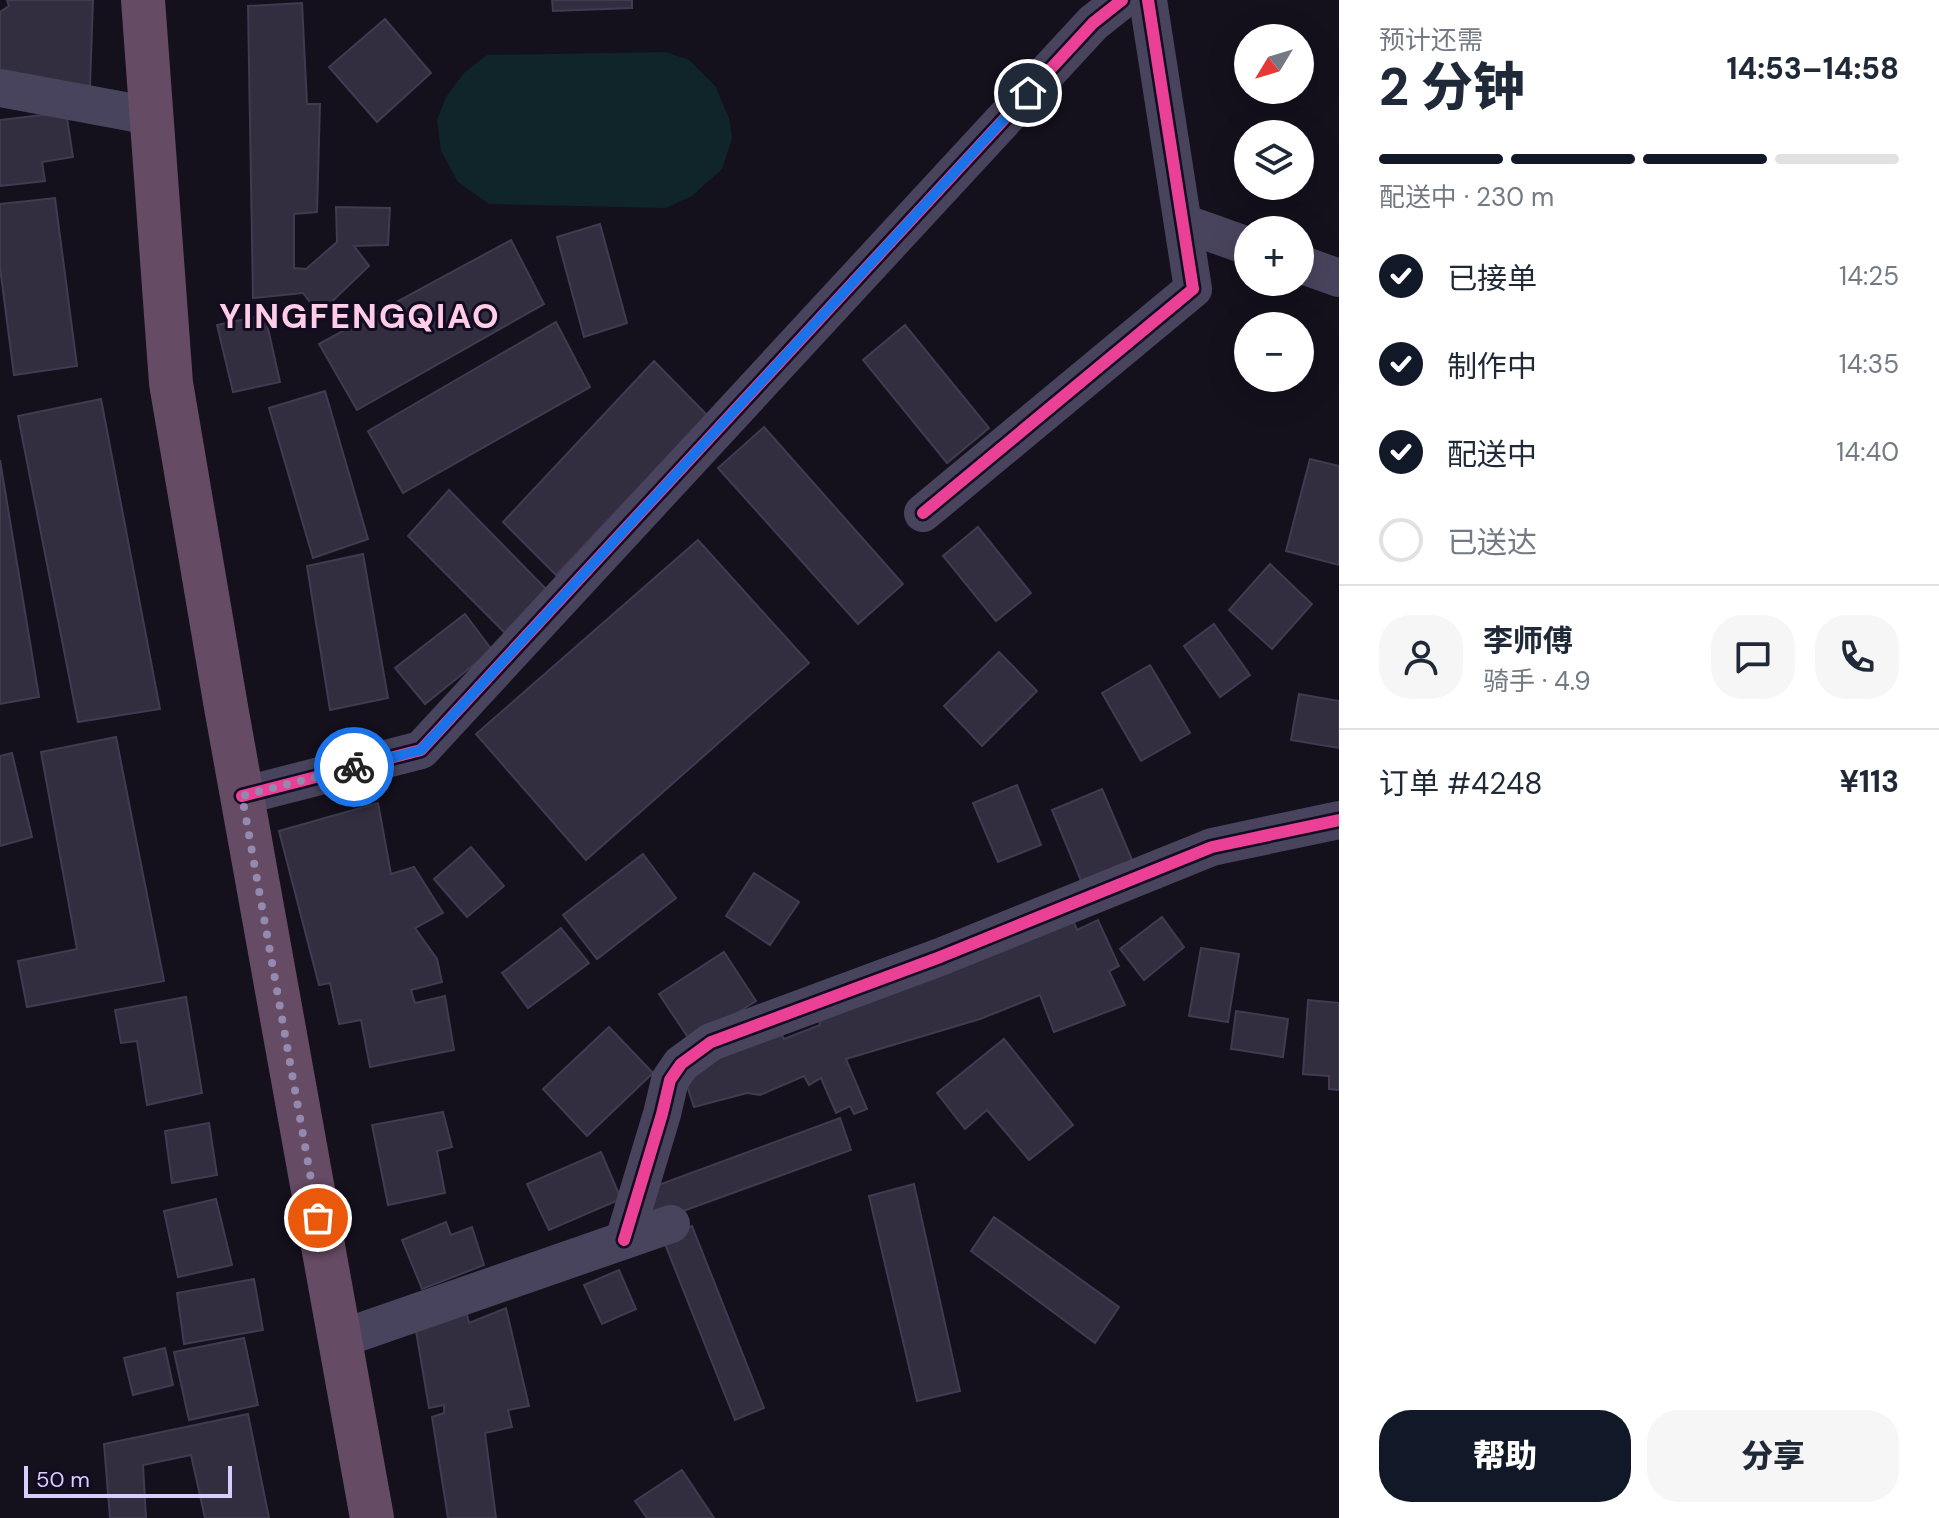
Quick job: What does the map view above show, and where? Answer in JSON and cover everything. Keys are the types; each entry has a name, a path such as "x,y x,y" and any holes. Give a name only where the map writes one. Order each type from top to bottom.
{"highway":[{"path":"143,0 171,383 372,1518"}],"street":[{"path":"242,796 421,750 1093,23 1122,0"},
{"path":"923,513 1193,289 1148,0"},
{"path":"0,88 151,116"},
{"path":"1183,223 1234,241"},
{"path":"1314,269 1339,278"},
{"path":"624,1240 670,1080 681,1064 711,1042 940,957 1212,847 1339,820"},
{"path":"340,1339 671,1224"}],"green space":[{"path":"665,52 689,60 715,86 729,118 732,139 722,169 692,196 666,208 489,204 458,182 441,151 437,120 446,97 464,73 487,55"}],"building":[{"path":"7,0 93,0 90,86 0,75 0,12 9,6"},
{"path":"552,0 632,0 632,8 553,11"},
{"path":"302,3 307,104 320,104 317,212 294,214 294,268 306,269 337,242 336,207 390,208 388,245 354,246 369,266 319,314 303,293 253,298 248,6"},
{"path":"385,19 431,73 377,122 329,67"},
{"path":"66,112 73,157 42,162 45,181 0,186 0,120"},
{"path":"55,198 77,366 14,375 0,268 0,204"},
{"path":"600,224 627,323 584,337 557,237"},
{"path":"511,240 544,304 357,410 319,344"},
{"path":"265,315 280,382 233,392 217,325"},
{"path":"556,322 590,387 403,493 368,431"},
{"path":"905,325 989,428 947,463 863,360"},
{"path":"654,361 707,415 556,575 503,522"},
{"path":"325,391 368,539 313,558 269,408"},
{"path":"101,399 160,709 78,722 18,416"},
{"path":"764,427 903,584 858,624 718,468"},
{"path":"1310,459 1339,466 1339,565 1286,551"},
{"path":"0,460 39,697 0,704"},
{"path":"449,490 546,589 505,633 408,536"},
{"path":"978,527 1031,593 996,621 943,556"},
{"path":"698,540 809,663 586,860 476,734"},
{"path":"363,554 388,698 330,710 307,566"},
{"path":"1270,564 1312,604 1272,649 1229,610"},
{"path":"465,614 492,650 425,704 395,668"},
{"path":"1214,624 1250,675 1220,697 1184,646"},
{"path":"999,652 1037,691 982,746 944,706"},
{"path":"1150,665 1190,733 1141,761 1102,693"},
{"path":"1299,694 1339,701 1339,748 1291,740"},
{"path":"116,737 164,981 27,1007 18,961 77,949 41,752"},
{"path":"12,753 32,837 0,846 0,756"},
{"path":"1017,785 1041,845 998,862 973,803"},
{"path":"1102,789 1133,862 1082,883 1052,810"},
{"path":"378,803 391,874 414,867 443,913 415,928 437,959 442,982 411,990 415,1003 445,996 454,1050 370,1067 361,1020 339,1024 330,983 319,985 279,831"},
{"path":"471,847 504,886 467,917 434,879"},
{"path":"643,854 676,898 597,959 563,915"},
{"path":"754,873 799,902 770,945 726,916"},
{"path":"1071,916 1077,930 1098,920 1119,966 1109,971 1125,1005 1054,1032 1040,995 980,1019 846,1059 867,1109 854,1114 850,1106 836,1113 821,1078 809,1085 804,1076 760,1095 747,1093 694,1107 682,1071 776,1023 784,1039 820,1025 818,1013"},
{"path":"1162,917 1184,947 1144,980 1120,949"},
{"path":"561,928 589,963 528,1008 502,973"},
{"path":"1201,948 1239,954 1228,1022 1189,1016"},
{"path":"724,952 756,1001 691,1042 659,994"},
{"path":"186,997 202,1093 147,1105 137,1041 121,1043 115,1010"},
{"path":"1308,1000 1339,1003 1339,1090 1329,1089 1329,1076 1303,1074"},
{"path":"1236,1011 1288,1019 1283,1057 1231,1049"},
{"path":"609,1027 653,1073 587,1136 543,1089"},
{"path":"1004,1039 1073,1125 1029,1160 987,1110 965,1129 937,1093"},
{"path":"443,1112 452,1147 437,1151 445,1193 388,1205 372,1125"},
{"path":"840,1118 851,1150 653,1222 642,1191"},
{"path":"209,1123 217,1175 172,1183 165,1131"},
{"path":"601,1152 621,1199 549,1230 527,1184"},
{"path":"914,1184 960,1391 917,1401 869,1196"},
{"path":"216,1199 232,1265 178,1277 164,1211"},
{"path":"994,1217 1119,1307 1095,1343 971,1251"},
{"path":"446,1222 451,1235 472,1227 484,1265 422,1289 402,1240"},
{"path":"692,1226 764,1408 735,1420 663,1239"},
{"path":"619,1270 636,1309 602,1324 584,1285"},
{"path":"254,1279 263,1330 184,1344 177,1293"},
{"path":"465,1306 469,1323 506,1308 529,1406 508,1410 512,1427 485,1433 496,1518 448,1518 432,1417 444,1413 444,1405 429,1408 415,1325"},
{"path":"244,1338 258,1405 189,1420 174,1352"},
{"path":"165,1348 173,1385 133,1395 124,1358"},
{"path":"248,1414 269,1518 205,1518 191,1455 143,1465 146,1518 110,1518 104,1444"},
{"path":"682,1470 714,1518 647,1518 635,1501"}],"cycle path":[{"path":"242,796 421,750 1093,23 1122,0"},
{"path":"923,513 1193,289 1148,0"},
{"path":"624,1240 670,1080 681,1064 711,1042 940,957 1212,847 1339,820"}],"way so far":[{"path":"318,1218 242,796 354,767"}],"district":[{"name":"YINGFENGQIAO","path":"360,316"}],"route":[{"path":"354,767 421,750 1028,93"}]}
